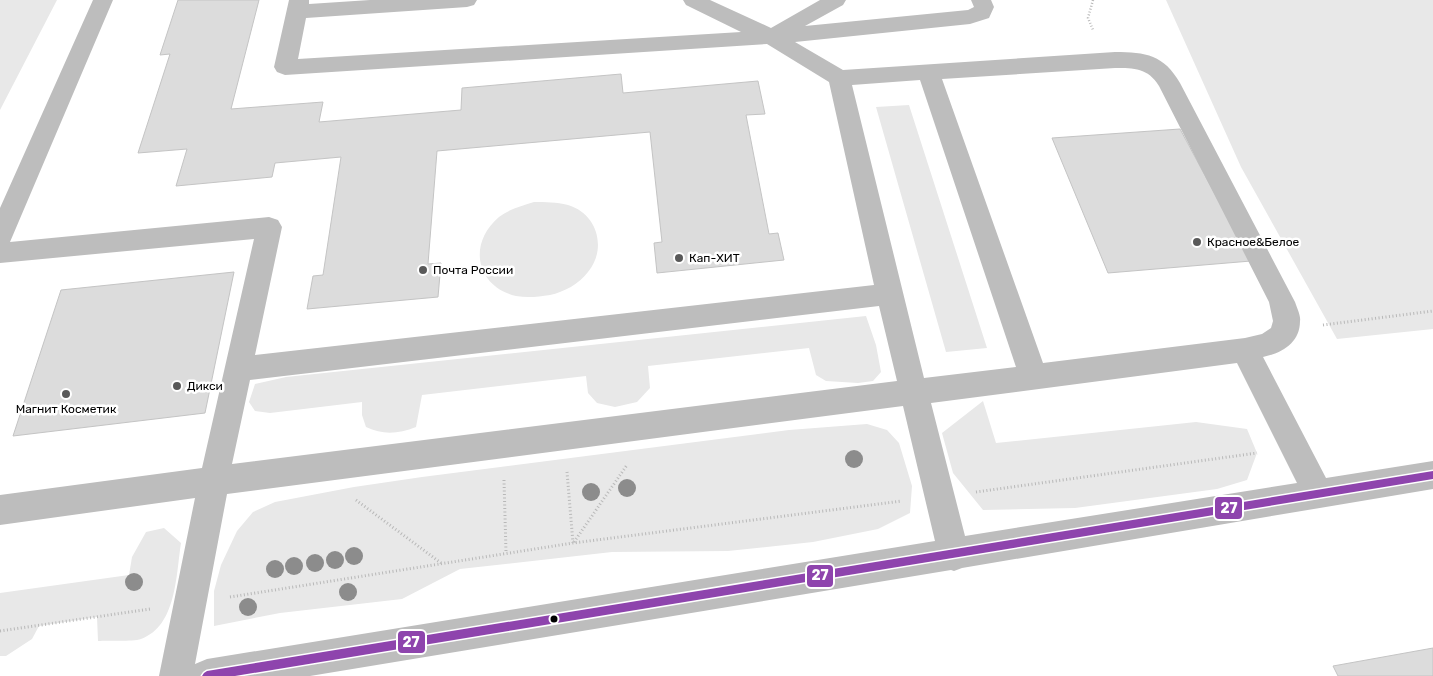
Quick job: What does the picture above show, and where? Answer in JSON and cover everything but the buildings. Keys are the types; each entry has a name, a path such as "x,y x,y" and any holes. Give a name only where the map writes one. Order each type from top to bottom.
{"street":[{"path":"0,237 103,0"},
{"path":"467,0 298,6 286,66 771,37 970,17 982,13 984,7 981,0"},
{"path":"0,510 214,480 1245,350 1269,344 1283,335 1287,321 1282,302 1169,83 1164,74 1154,65 1136,60 1115,60 839,78 771,37 692,0"},
{"path":"771,37 836,0"},
{"path":"928,72 1034,377"},
{"path":"839,78 889,294 954,555"},
{"path":"0,253 269,228 214,480 176,676"},
{"path":"238,369 889,294"},
{"path":"1245,350 1318,493"},
{"path":"207,676 1433,475"}],"path":[{"path":"1285,330 1433,311"},
{"path":"574,543 656,425"},
{"path":"564,436 574,543"},
{"path":"502,444 506,552"},
{"path":"0,631 190,603 506,552 1294,448"},
{"path":"313,468 441,563"}],"shaded area":[{"path":"0,0 57,0 0,110"},
{"path":"1166,0 1433,0 1433,329 1337,339 1241,167"},
{"path":"909,105 987,348 946,352 876,107"},
{"path":"534,202 568,205 586,216 593,224 596,233 597,253 594,263 588,272 576,284 566,290 541,296 516,296 502,291 484,273 480,262 480,251 489,227 499,217 511,210"},
{"path":"866,316 876,345 881,372 873,381 858,383 826,381 816,375 809,348 648,366 650,388 637,402 615,407 597,403 588,393 586,376 422,395 416,427 391,433 366,427 362,415 362,402 270,413 255,411 249,402 255,384 286,377"},
{"path":"983,401 996,443 1196,422 1247,429 1257,453 1247,480 1217,489 1075,508 983,510 953,473 942,433"},
{"path":"867,424 887,430 899,443 912,486 910,513 878,529 813,542 728,551 612,552 460,569 402,599 280,613 214,626 214,591 221,565 237,531 253,512 275,502 354,487 422,477 789,430"},
{"path":"164,528 181,543 173,598 162,623 153,632 137,640 98,641 97,617 39,626 32,639 6,656 0,656 0,593 129,575 132,557 146,532"}],"transit line":[{"name":"27","path":"207,676 1433,475"}],"place":[{"name":"Красное&Белое","path":"1197,242"},
{"name":"Кап-ХИТ","path":"679,258"},
{"name":"Почта России","path":"423,270"},
{"name":"Дикси","path":"177,386"},
{"name":"Магнит Косметик","path":"66,394"}]}
